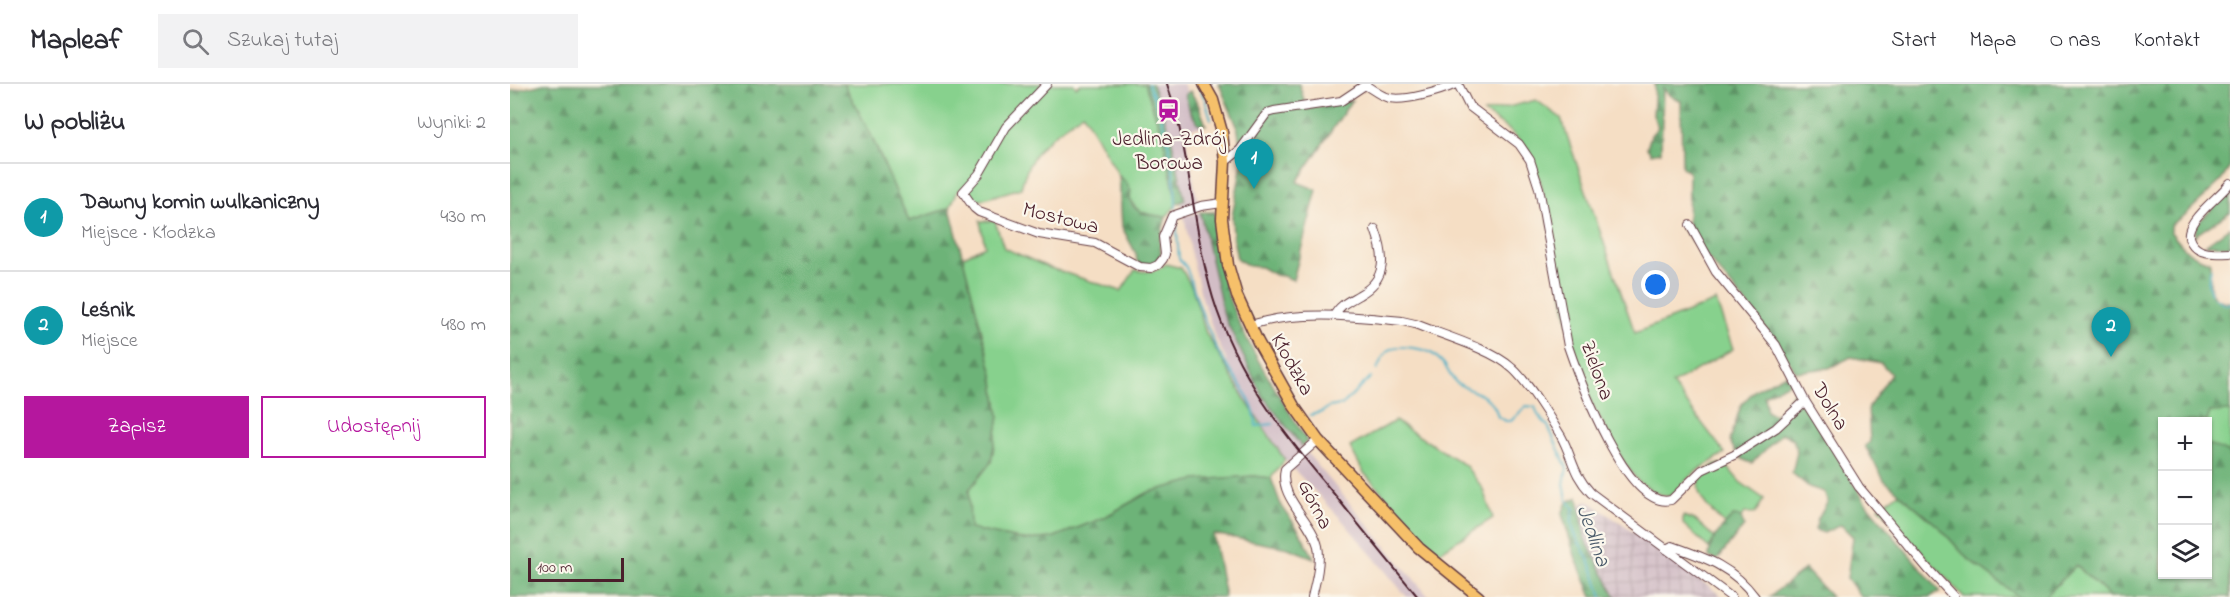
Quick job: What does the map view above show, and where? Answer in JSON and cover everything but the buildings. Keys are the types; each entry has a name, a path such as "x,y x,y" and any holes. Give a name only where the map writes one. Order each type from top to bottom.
{"main road":[{"name":"Kłodzka","path":"1204,84 1220,125 1225,162 1222,203 1223,233 1228,265 1237,296 1250,325 1294,406 1318,440 1419,548 1446,573 1479,597"}],"street":[{"name":"Mostowa","path":"1047,84 1006,127 979,174 963,192 979,212 1039,234 1095,243 1140,267 1151,268 1163,260 1165,254 1163,237 1172,216 1201,206 1222,203"},
{"name":"Zielona","path":"1225,162 1239,150 1267,113 1341,101 1365,85 1387,98 1397,98 1438,91 1457,84 1469,106 1519,144 1530,160 1539,188 1568,346 1588,402 1621,464 1634,482 1657,499 1665,502 1671,500 1702,470 1736,457 1776,428 1805,401"},
{"path":"2230,183 2194,220 2188,235 2192,244 2202,252 2230,253"},
{"name":"Dolna","path":"1690,225 1716,272 1776,345 1805,401 1859,487 1954,597"},
{"path":"1334,316 1338,308 1366,291 1381,270 1383,252 1375,229"},
{"path":"1250,325 1282,319 1334,316 1415,324 1504,361 1513,368 1546,413 1562,439 1571,464 1582,484 1731,597"},
{"name":"Górna","path":"1312,597 1319,559 1318,547 1310,527 1284,486 1284,476 1286,469 1318,440"},
{"path":"1666,549 1672,546 1717,563 1743,581 1755,597"}],"shaded area":[{"path":"1132,84 1183,84 1203,126 1184,130 1198,203 1182,207 1177,184"},
{"path":"1200,212 1224,316 1262,395 1302,447 1429,597 1407,597 1342,520 1284,459 1245,399 1215,336 1201,295 1184,216"},
{"path":"1587,500 1723,597 1611,597 1575,519 1577,508"}],"green space":[{"path":"544,84 844,84 870,133 909,221 950,208 993,375 999,416 991,462 969,490 970,529 1024,540 1052,538 1103,518 1149,492 1195,480 1253,476 1271,478 1281,505 1300,532 1314,558 1288,548 1213,534 1225,597 510,597 510,91"},
{"path":"844,84 1074,84 1076,87 1081,84 1145,84 1164,141 1177,204 1166,217 1147,214 1137,209 1130,200 1126,184 1119,176 1083,113 1052,136 1036,153 1025,174 1021,188 974,202 966,185 957,192 950,208 909,222 870,133"},
{"path":"1145,84 1152,84 1170,133 1185,200 1177,204 1164,141"},
{"path":"1219,84 1299,84 1307,109 1352,100 1297,182 1317,190 1293,280 1275,275 1261,267 1249,266 1237,259 1232,216 1243,159 1237,126"},
{"path":"1655,84 2230,84 2230,167 2221,181 2184,216 2170,225 2170,231 2192,254 2210,261 2212,294 2221,301 2230,302 2230,411 2210,412 2208,417 2158,417 2158,579 2212,579 2212,446 2230,453 2230,597 2110,597 2076,565 2045,597 2019,597 1967,558 1939,527 1884,480 1865,446 1870,442 1868,408 1891,374 1881,363 1851,357 1829,368 1796,372 1728,281 1683,230 1688,228 1689,173 1682,167 1681,101 1670,96 1663,88 1661,152 1651,154 1647,148 1651,135 1658,127 1653,115"},
{"path":"1190,91 1206,125 1198,123 1190,112 1185,94"},
{"path":"1536,100 1561,118 1635,333 1716,301 1733,349 1672,384 1725,453 1695,472 1669,497 1654,492 1637,480 1624,462 1591,402 1574,352 1541,183 1528,149 1508,129 1484,113"},
{"path":"1119,176 1131,191 1130,198 1135,208 1147,214 1166,217 1160,239 1161,257 1151,268 1137,262 1136,254 1122,227"},
{"path":"2230,191 2230,212 2194,236 2197,224"},
{"path":"1200,212 1215,212 1221,265 1231,304 1252,348 1307,441 1302,447 1262,395 1224,316"},
{"path":"980,221 995,221 1004,248 1050,268 1121,291 1135,270 1152,271 1166,264 1181,268 1192,287 1206,333 1285,460 1271,478 1253,476 1149,492 1103,518 1052,538 1024,540 969,529 969,490 991,462 999,416 993,375 962,257 985,246"},
{"path":"2230,227 2230,246 2205,245"},
{"path":"1786,374 1791,382 1764,395 1767,412 1776,415 1795,390 1801,395 1865,502 1940,591 1930,597 1861,597 1847,578 1853,537 1841,525 1824,533 1815,530 1828,501 1824,492 1809,487 1792,473 1797,452 1793,439 1782,433 1752,463 1741,458 1736,452 1730,441 1741,405 1755,390"},
{"path":"2210,411 2230,411 2230,597 2212,578 2212,417 2208,417"},
{"path":"1395,421 1465,465 1482,487 1493,518 1438,553 1364,473 1350,447"},
{"path":"1715,464 1725,464 1740,482 1764,499 1755,513 1733,517 1725,525 1710,510 1700,495 1698,487 1705,472"},
{"path":"1899,493 1939,527 1967,558 2019,597 1964,597 1879,507"},
{"path":"1578,497 1585,539 1616,597 1592,597 1576,559 1562,514 1567,502"},
{"path":"1683,516 1695,520 1715,538 1709,548 1683,524"},
{"path":"1733,516 1741,517 1744,526 1717,560 1709,557 1714,540"},
{"path":"2076,565 2110,597 2045,597"},
{"path":"1805,569 1831,597 1769,597"}],"waterway":[{"name":"Jedlina","path":"1148,84 1160,114 1168,144 1174,176 1176,208"},
{"path":"1197,84 1205,99 1211,119"},
{"name":"Jedlina","path":"1176,220 1179,259 1186,267 1217,349 1247,395 1255,415 1256,426 1273,424"},
{"path":"2211,268 2208,284 2211,293"},
{"path":"2213,297 2225,304 2230,303"},
{"name":"Jedlina","path":"1377,370 1385,355 1393,348 1406,347 1422,350 1431,353 1441,361 1457,383 1488,399 1496,409 1498,417 1511,421 1526,406 1535,407 1538,415 1548,426 1567,468 1564,484 1567,500 1574,508 1573,529 1593,570 1602,597"},
{"name":"Jedlina","path":"1310,415 1322,412 1329,407 1342,405 1371,377"}],"railway":[{"path":"1167,84 1187,164 1206,272 1223,326 1235,352 1248,378 1280,426 1418,597"}],"place":[{"name":"Jedlina-Zdrój Borowa","path":"1169,110"},
{"name":"Dawny komin wulkaniczny","path":"1254,189"},
{"name":"Leśnik","path":"2111,357"}]}
